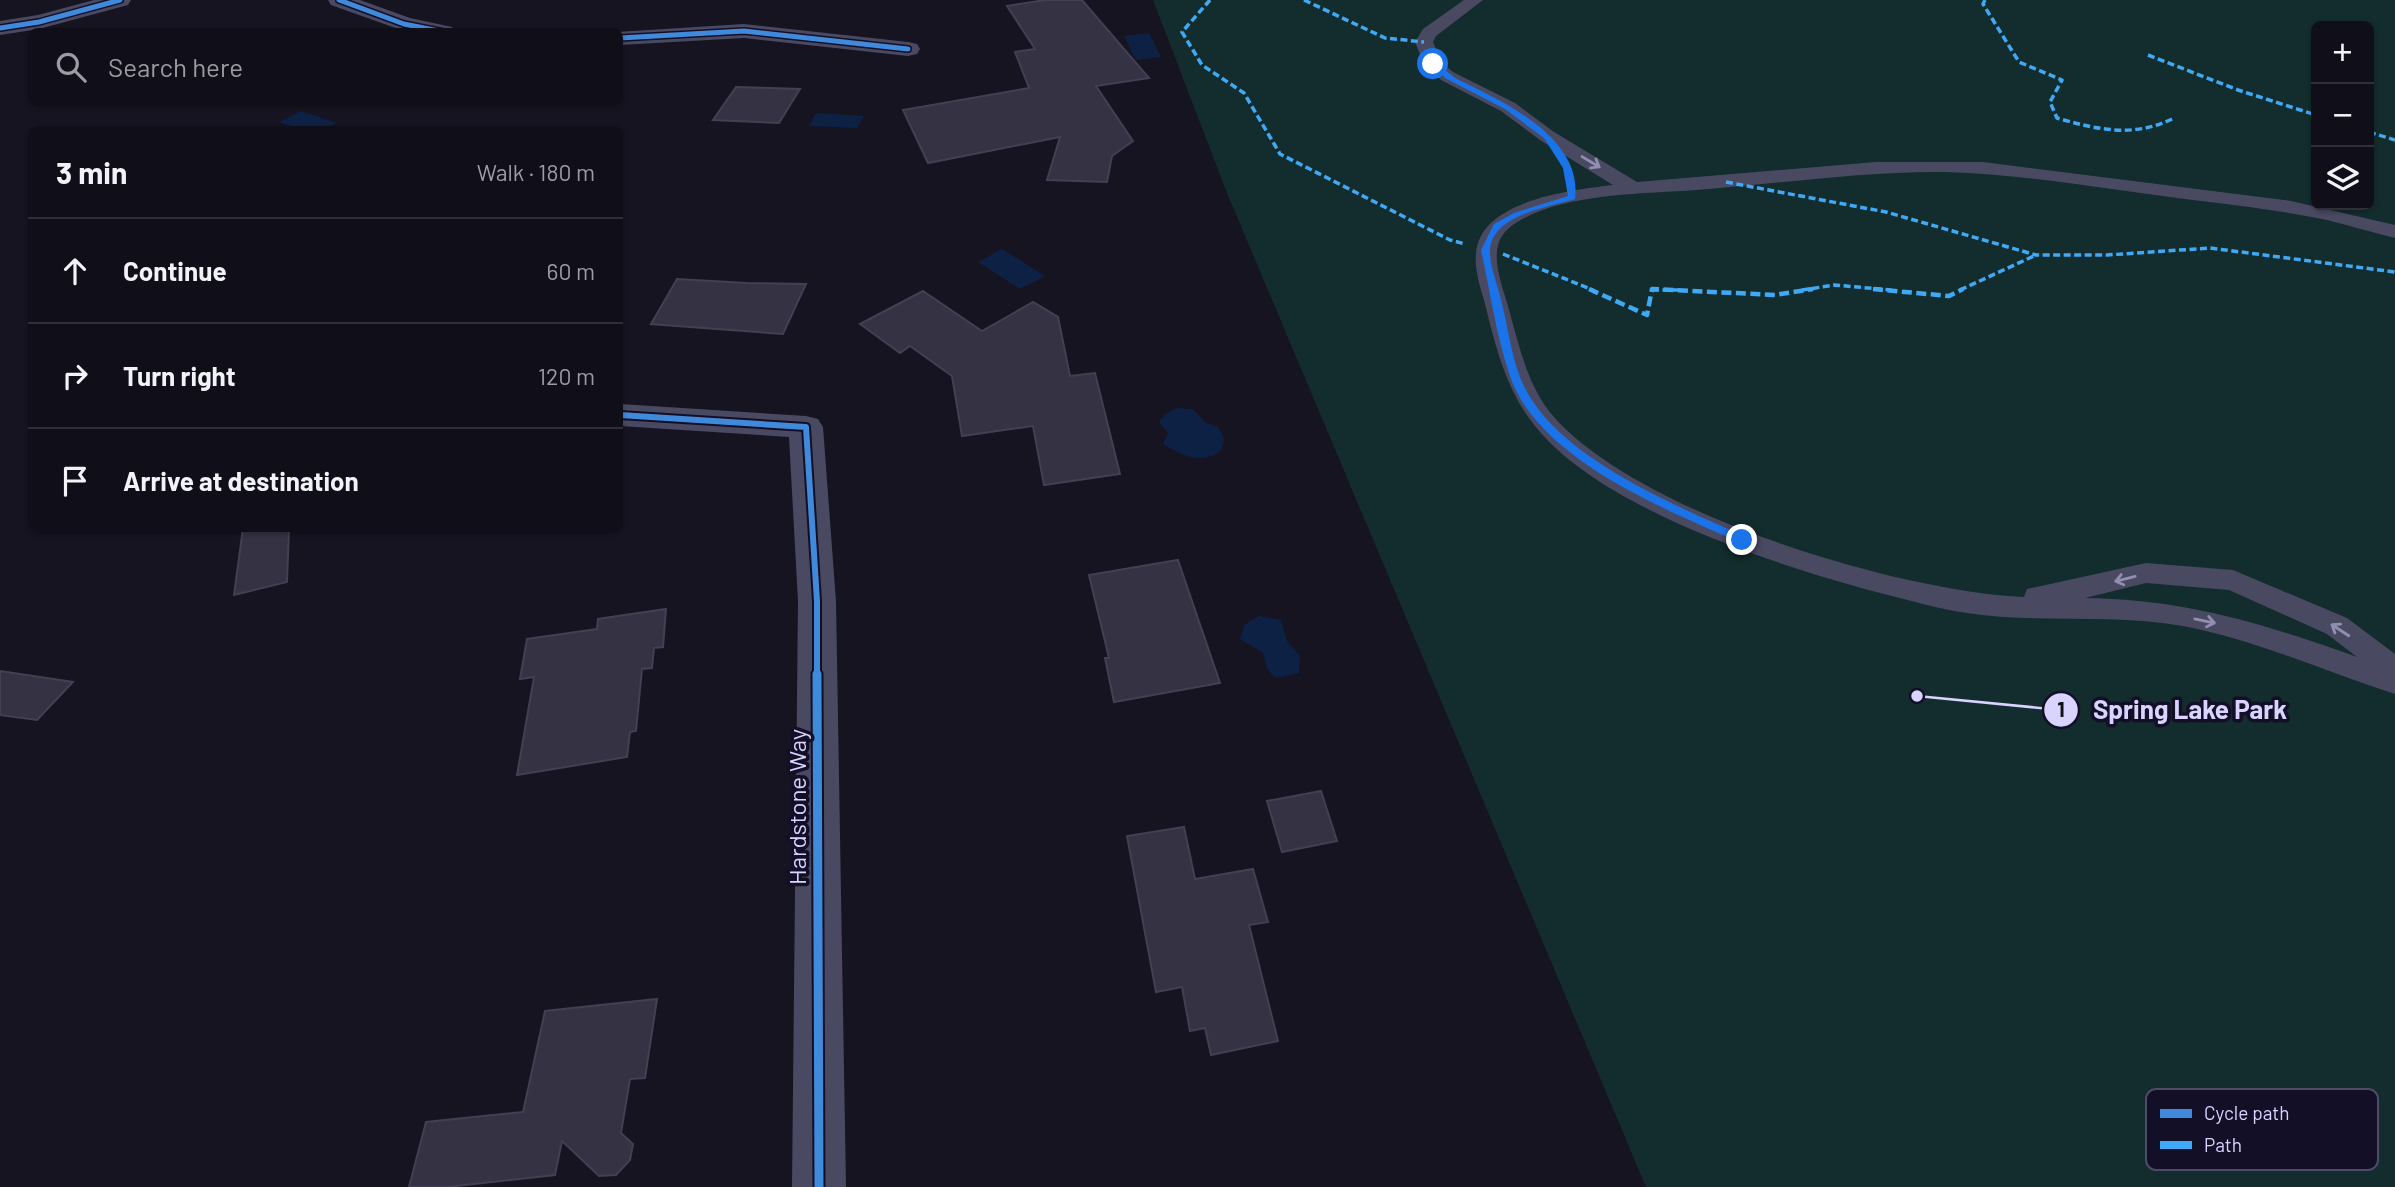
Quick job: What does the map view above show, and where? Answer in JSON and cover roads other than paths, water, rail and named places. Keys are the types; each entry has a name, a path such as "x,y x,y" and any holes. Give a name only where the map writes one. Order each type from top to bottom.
{"street":[{"path":"0,28 39,22 120,0"},
{"path":"339,0 404,24 424,28"},
{"path":"623,38 744,31 908,49"},
{"name":"Hardstone Way","path":"623,415 806,426 817,601 819,1187"}],"lane":[{"path":"1475,0 1429,33 1424,41 1433,64 1447,76 1508,107 1547,136 1634,188"},
{"path":"1547,136 1569,181"},
{"path":"2395,232 2369,223 2223,197 1981,168 1892,168 1634,188 1569,181 1497,226 1485,250 1515,377 1537,415 1578,453 1646,496 1742,540 1847,574 1966,603 2056,611 2114,609 2178,615 2239,628 2395,682"},
{"path":"1966,603 2064,593 2146,573 2233,580 2337,626 2395,670"}],"water":[{"path":"1149,33 1161,57 1136,60 1124,36"},
{"path":"301,111 337,123 330,126 291,126 279,122"},
{"path":"816,113 864,116 857,128 809,126"},
{"path":"1002,249 1045,276 1020,289 978,262"},
{"path":"1176,408 1193,409 1205,422 1218,427 1224,438 1222,449 1200,458 1176,452 1163,444 1168,433 1159,422 1165,414"},
{"path":"1259,616 1281,620 1287,641 1300,656 1299,673 1276,678 1267,669 1263,653 1240,639 1244,625"}],"place":[{"name":"Spring Lake Park","path":"1917,696"}]}
